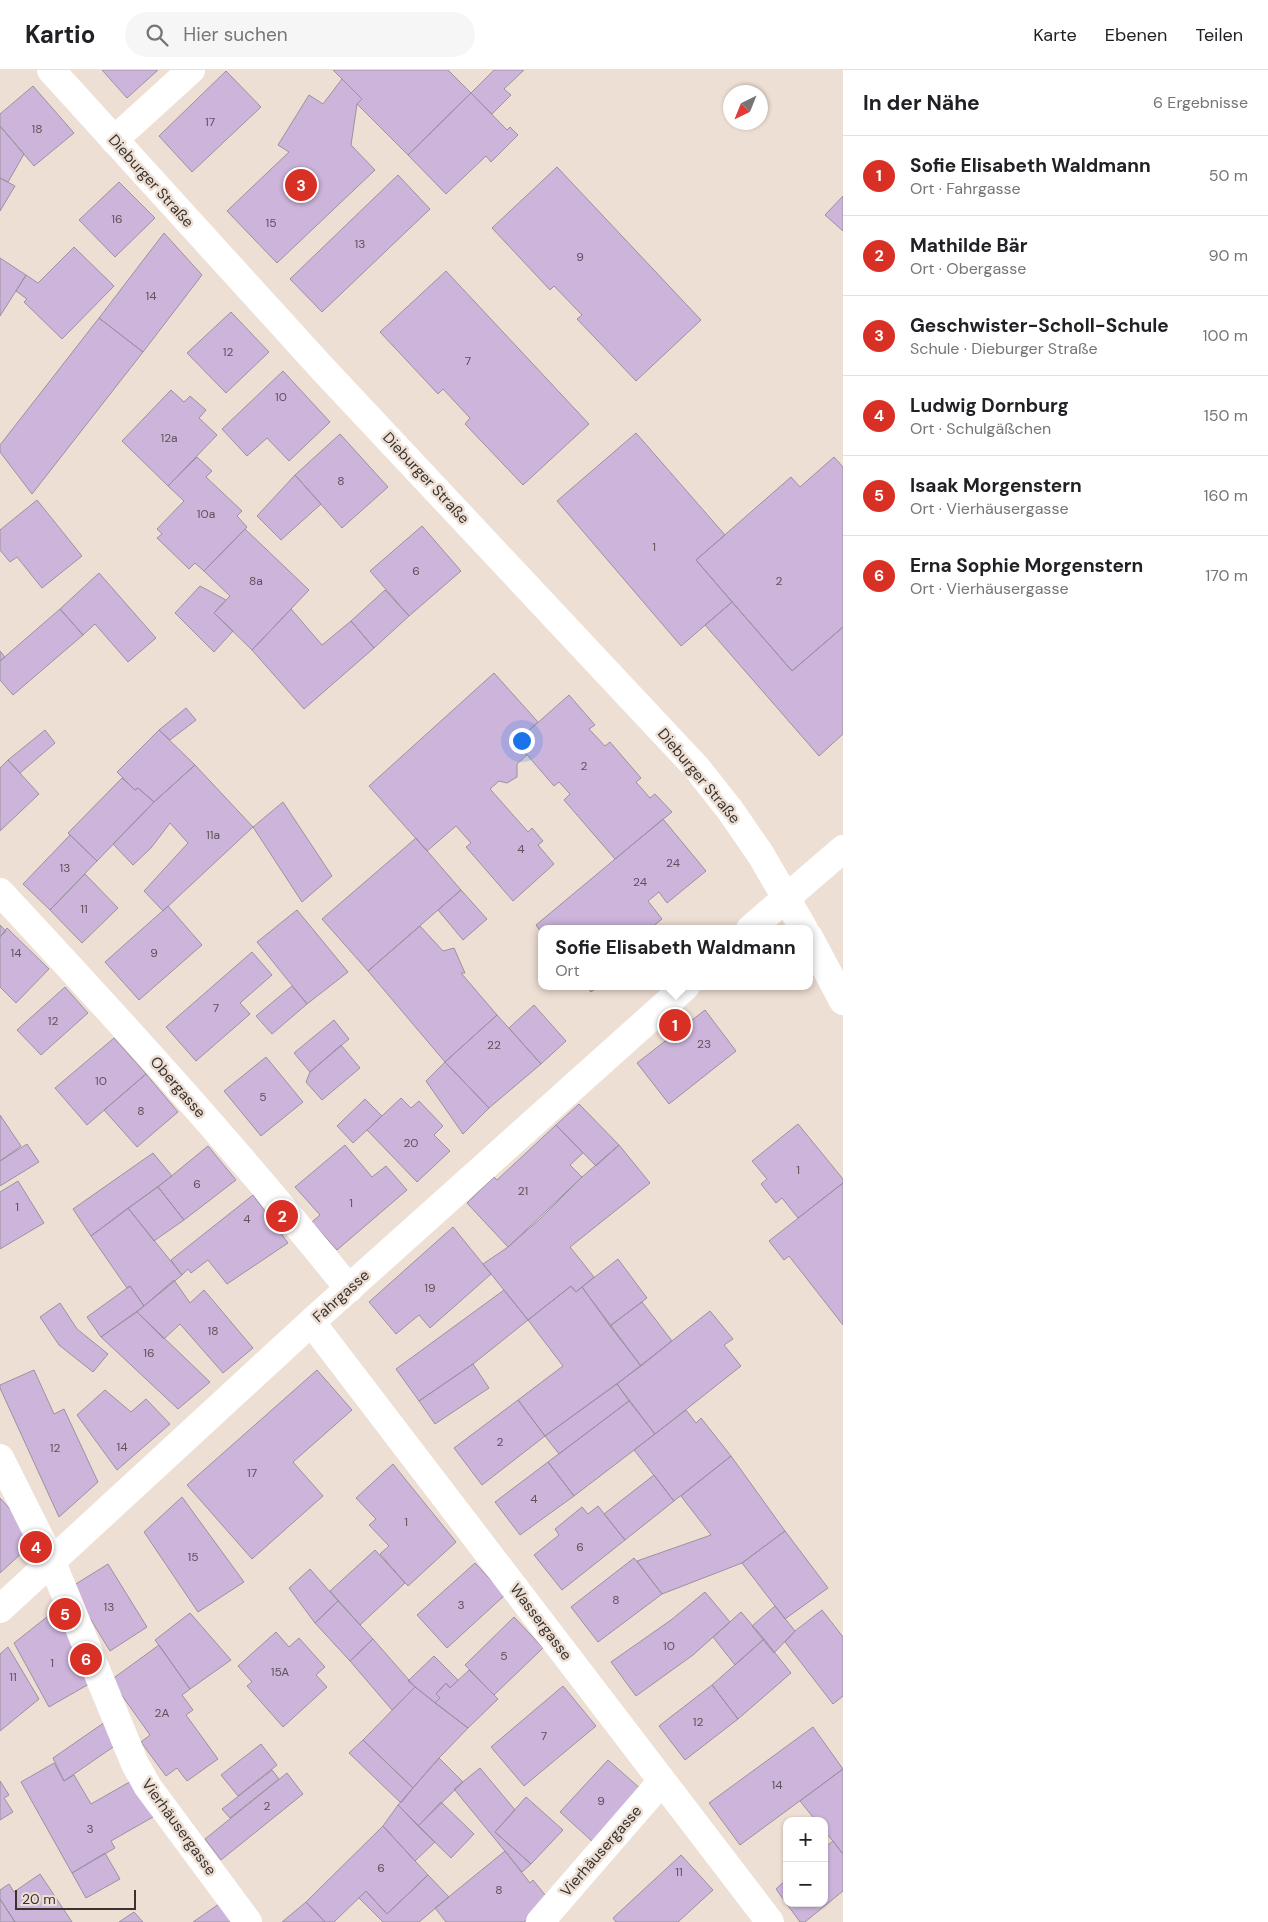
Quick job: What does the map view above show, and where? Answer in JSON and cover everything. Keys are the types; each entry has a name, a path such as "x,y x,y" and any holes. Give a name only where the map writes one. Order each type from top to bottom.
{"street":[{"name":"Dieburger Straße","path":"51,70 321,367 696,767 730,810 786,896 802,925"},
{"path":"114,140 190,70"},
{"path":"754,925 843,849"},
{"name":"Obergasse","path":"0,892 162,1067 303,1231 349,1289"},
{"path":"813,945 843,1001"},
{"name":"Fahrgasse","path":"0,1609 51,1560 312,1322 682,990"},
{"name":"Wassergasse","path":"312,1322 770,1922"},
{"name":"Vierhäusergasse","path":"0,1458 51,1560 135,1764 148,1787 248,1922"},
{"name":"Vierhäusergasse","path":"540,1922 662,1781"}],"building":[{"path":"102,70 158,70 127,98"},
{"path":"333,70 448,70 471,93 408,155 357,104 362,99"},
{"path":"494,70 524,70 504,89 511,95 492,114 471,93"},
{"path":"226,71 261,107 192,172 159,136"},
{"path":"342,79 362,99 357,104 351,145 375,170 277,263 227,211 289,152 278,145 309,95 323,104"},
{"path":"33,86 74,133 34,166 0,126 0,114"},
{"path":"471,93 507,130 510,127 518,135 491,162 486,156 446,194 408,155"},
{"path":"0,126 24,154 8,182 0,178"},
{"path":"557,167 701,320 636,381 577,319 582,315 554,286 550,290 492,228"},
{"path":"398,175 430,209 322,312 290,279"},
{"path":"0,178 15,186 0,211"},
{"path":"119,182 155,218 115,257 79,220"},
{"path":"843,196 843,231 825,215"},
{"path":"164,233 202,275 143,352 99,318"},
{"path":"74,247 114,286 62,339 24,302 27,299 16,291 26,275 38,283"},
{"path":"0,258 26,275 0,316"},
{"path":"446,271 589,424 523,485 465,424 470,418 443,389 438,394 380,332"},
{"path":"231,312 269,352 226,393 187,353"},
{"path":"99,318 143,352 32,494 0,452 0,445"},
{"path":"283,371 330,422 289,461 267,438 247,456 222,429"},
{"path":"171,390 184,402 190,396 206,410 199,418 217,435 168,486 122,441"},
{"path":"636,433 725,535 696,560 732,602 681,646 557,501"},
{"path":"340,434 388,487 342,528 295,475"},
{"path":"197,457 212,471 206,477 242,511 237,516 247,527 204,571 195,563 189,569 157,538 162,534 157,529 184,501 168,486"},
{"path":"834,457 843,467 843,627 792,671 696,560 791,477 800,487"},
{"path":"295,475 321,504 281,540 257,516"},
{"path":"37,500 82,556 42,588 17,557 10,562 0,550 0,530"},
{"path":"422,526 461,571 409,616 370,571"},
{"path":"245,529 309,590 252,650 214,613 230,596 204,571"},
{"path":"99,573 156,638 128,662 95,624 83,635 60,609"},
{"path":"200,586 226,600 214,613 233,631 214,652 175,613"},
{"path":"385,590 409,616 374,648 351,621"},
{"path":"732,602 792,671 843,627 843,734 819,756 705,625"},
{"path":"60,609 83,635 13,695 0,680 0,661"},
{"path":"291,609 322,645 351,621 374,648 304,709 252,650"},
{"path":"0,651 5,657 0,661"},
{"path":"494,673 538,722 516,742 527,755 517,764 517,777 507,783 499,781 490,789 528,832 532,828 543,841 538,845 554,864 513,901 466,847 471,843 456,826 427,851 369,786"},
{"path":"569,695 595,725 589,729 605,746 610,742 641,778 636,782 650,798 655,794 672,812 615,859 564,800 570,794 559,782 554,786 516,742"},
{"path":"186,708 196,720 170,740 159,730"},
{"path":"45,730 55,743 20,773 8,760"},
{"path":"159,730 195,765 154,802 138,788 135,790 117,772"},
{"path":"8,760 39,794 0,831 0,768"},
{"path":"195,765 253,827 163,911 144,891 188,843 170,823 151,848 133,865 113,844 154,802"},
{"path":"122,778 135,790 138,788 154,802 97,861 68,833"},
{"path":"283,802 332,876 302,902 253,827"},
{"path":"663,819 706,871 667,903 659,892 648,901 662,919 655,925 538,925 538,928 536,925"},
{"path":"70,835 97,861 50,910 23,884"},
{"path":"416,838 461,890 368,971 322,919"},
{"path":"85,874 118,908 82,943 50,910"},
{"path":"461,890 487,919 463,940 438,910"},
{"path":"168,906 202,945 139,1000 105,962"},
{"path":"297,910 348,972 307,1004 257,942"},
{"path":"0,925 6,931 0,937"},
{"path":"420,926 443,951 454,948 465,973 461,973 497,1015 445,1062 368,971"},
{"path":"7,928 49,969 16,1003 0,987 0,937"},
{"path":"252,952 272,975 240,1003 250,1014 196,1061 166,1027"},
{"path":"292,986 307,1004 272,1034 256,1016"},
{"path":"65,987 88,1013 41,1055 17,1030"},
{"path":"534,1005 566,1041 541,1064 509,1028"},
{"path":"705,1010 736,1051 669,1104 637,1063"},
{"path":"497,1015 541,1064 489,1108 445,1062"},
{"path":"334,1020 349,1039 310,1072 294,1053"},
{"path":"114,1038 146,1074 87,1125 55,1088"},
{"path":"341,1045 360,1068 322,1100 306,1082 310,1072"},
{"path":"266,1057 303,1102 261,1136 224,1091"},
{"path":"445,1062 489,1108 463,1134 426,1081"},
{"path":"146,1074 178,1112 137,1147 104,1110"},
{"path":"401,1098 411,1108 419,1101 443,1126 434,1135 450,1151 417,1182 367,1130"},
{"path":"365,1099 382,1116 353,1143 337,1126"},
{"path":"579,1104 619,1145 596,1166 556,1125"},
{"path":"0,1115 21,1146 0,1161"},
{"path":"798,1124 843,1179 843,1183 798,1218 782,1198 776,1203 761,1184 767,1179 752,1161"},
{"path":"556,1125 583,1153 570,1165 582,1177 508,1247 467,1203 494,1177 497,1180"},
{"path":"27,1144 39,1162 0,1186 0,1161"},
{"path":"345,1145 372,1177 386,1166 407,1190 337,1250 312,1222 320,1215 295,1187"},
{"path":"619,1145 650,1183 570,1247 594,1277 576,1292 571,1286 528,1320 483,1264 508,1247 540,1219 582,1177"},
{"path":"208,1146 236,1180 184,1220 158,1187"},
{"path":"153,1153 172,1176 91,1236 73,1209"},
{"path":"18,1181 44,1223 0,1249 0,1192"},
{"path":"843,1183 843,1325 789,1256 784,1260 769,1241"},
{"path":"158,1187 184,1220 154,1241 128,1208"},
{"path":"253,1195 288,1243 227,1284 208,1260 191,1273 188,1269 182,1275 171,1260"},
{"path":"128,1208 182,1275 144,1306 130,1286 127,1288 91,1236"},
{"path":"453,1227 491,1274 430,1328 419,1315 396,1334 369,1302"},
{"path":"618,1259 647,1298 610,1326 582,1287"},
{"path":"174,1280 190,1303 204,1290 253,1348 223,1373 180,1324 164,1339 137,1312"},
{"path":"130,1286 144,1306 101,1337 87,1317"},
{"path":"571,1286 576,1292 582,1287 641,1366 545,1436 518,1400 563,1366 528,1320"},
{"path":"504,1290 528,1320 473,1364 419,1401 396,1369"},
{"path":"642,1302 672,1341 641,1366 610,1326"},
{"path":"60,1303 77,1329 108,1354 93,1372 59,1345 40,1317"},
{"path":"710,1311 733,1339 724,1345 741,1366 655,1434 617,1384"},
{"path":"137,1312 210,1382 178,1409 101,1337"},
{"path":"473,1364 489,1388 435,1424 419,1401"},
{"path":"34,1370 54,1414 64,1409 98,1482 59,1517 0,1388 0,1385"},
{"path":"317,1370 352,1410 293,1462 323,1496 252,1559 187,1485"},
{"path":"617,1384 629,1401 559,1454 545,1436"},
{"path":"105,1390 131,1412 146,1399 170,1424 117,1470 77,1415"},
{"path":"518,1400 545,1436 482,1485 454,1448"},
{"path":"629,1401 655,1434 574,1496 548,1462"},
{"path":"686,1410 696,1423 701,1418 731,1456 674,1501 634,1450"},
{"path":"731,1456 785,1531 742,1563 662,1594 637,1561 711,1535 681,1496"},
{"path":"548,1462 574,1496 520,1535 495,1502"},
{"path":"393,1464 456,1542 408,1586 380,1554 389,1546 369,1525 376,1519 356,1498"},
{"path":"654,1475 674,1501 625,1540 604,1514"},
{"path":"182,1497 244,1582 198,1612 144,1532"},
{"path":"0,1498 37,1539 0,1573"},
{"path":"598,1506 625,1540 562,1590 534,1555 559,1535 555,1529 582,1507 588,1514"},
{"path":"785,1531 828,1588 785,1619 742,1563"},
{"path":"375,1550 405,1583 360,1625 330,1591"},
{"path":"634,1558 662,1594 598,1642 571,1607"},
{"path":"475,1563 505,1595 447,1648 417,1615"},
{"path":"108,1564 147,1627 110,1651 71,1587"},
{"path":"310,1569 338,1601 315,1623 289,1588"},
{"path":"705,1592 730,1622 693,1655 636,1696 611,1662 671,1620"},
{"path":"338,1601 373,1639 350,1661 315,1623"},
{"path":"775,1606 795,1631 774,1653 752,1626"},
{"path":"57,1609 89,1684 49,1707 14,1643"},
{"path":"822,1610 843,1637 843,1696 833,1704 785,1642 795,1631"},
{"path":"741,1612 764,1639 735,1665 713,1637"},
{"path":"190,1613 231,1660 190,1689 155,1640"},
{"path":"514,1617 543,1648 494,1695 465,1665"},
{"path":"276,1632 289,1647 299,1638 325,1667 316,1675 327,1687 283,1727 247,1686 252,1682 238,1666"},
{"path":"373,1639 415,1687 392,1710 350,1661"},
{"path":"764,1639 791,1673 738,1719 712,1685"},
{"path":"159,1645 190,1689 182,1695 193,1710 186,1715 218,1759 187,1781 177,1768 166,1776 141,1742 150,1735 111,1680"},
{"path":"8,1647 39,1699 0,1731 0,1654"},
{"path":"434,1656 458,1680 450,1688 446,1683 436,1694 440,1698 435,1703 408,1681"},
{"path":"469,1670 498,1699 468,1728 435,1703 440,1698 436,1694 446,1683 450,1688"},
{"path":"712,1685 738,1719 685,1760 659,1726"},
{"path":"563,1686 596,1726 524,1786 491,1747"},
{"path":"415,1687 468,1728 413,1788 363,1740"},
{"path":"105,1722 116,1745 64,1781 53,1758"},
{"path":"813,1727 843,1769 740,1845 709,1803"},
{"path":"363,1740 413,1788 401,1803 349,1753"},
{"path":"261,1744 277,1765 238,1796 221,1775"},
{"path":"439,1758 463,1782 418,1826 398,1805"},
{"path":"608,1760 642,1790 594,1843 560,1812"},
{"path":"54,1763 64,1781 74,1775 91,1804 133,1780 153,1817 111,1841 115,1848 72,1873 21,1782"},
{"path":"480,1768 515,1810 495,1832 531,1864 522,1872 454,1789"},
{"path":"843,1769 843,1854 828,1835 828,1817 813,1817 800,1801"},
{"path":"272,1770 279,1779 230,1818 222,1809"},
{"path":"287,1773 303,1794 221,1860 205,1839"},
{"path":"0,1781 9,1795 4,1798 13,1812 0,1820"},
{"path":"526,1797 563,1830 531,1864 495,1832"},
{"path":"441,1802 474,1834 451,1858 418,1826"},
{"path":"398,1805 435,1842 415,1861 383,1826"},
{"path":"383,1826 428,1875 387,1914 366,1891 334,1922 325,1922 306,1902"},
{"path":"833,1841 843,1854 843,1891 828,1903 828,1862 828,1845"},
{"path":"505,1851 530,1883 533,1880 550,1901 524,1922 446,1922 435,1908"},
{"path":"105,1853 120,1879 86,1898 72,1873"},
{"path":"681,1855 713,1890 678,1922 616,1922 613,1918"},
{"path":"40,1874 72,1922 15,1922 0,1899 0,1890 9,1884 14,1892"},
{"path":"428,1875 449,1897 419,1922 383,1922 359,1898 366,1891 387,1914"},
{"path":"783,1883 783,1899 776,1889"},
{"path":"0,1899 15,1922 0,1922"},
{"path":"306,1902 325,1922 282,1922"},
{"path":"219,1904 233,1922 193,1922"},
{"path":"789,1907 823,1907 805,1922 800,1922"},
{"path":"134,1912 143,1922 119,1922"}],"place":[{"name":"Geschwister-Scholl-Schule","path":"301,185"},
{"name":"Sofie Elisabeth Waldmann","path":"675,1025"},
{"name":"Mathilde Bär","path":"282,1216"},
{"name":"Ludwig Dornburg","path":"36,1547"},
{"name":"Isaak Morgenstern","path":"65,1614"},
{"name":"Erna Sophie Morgenstern","path":"86,1659"}]}
